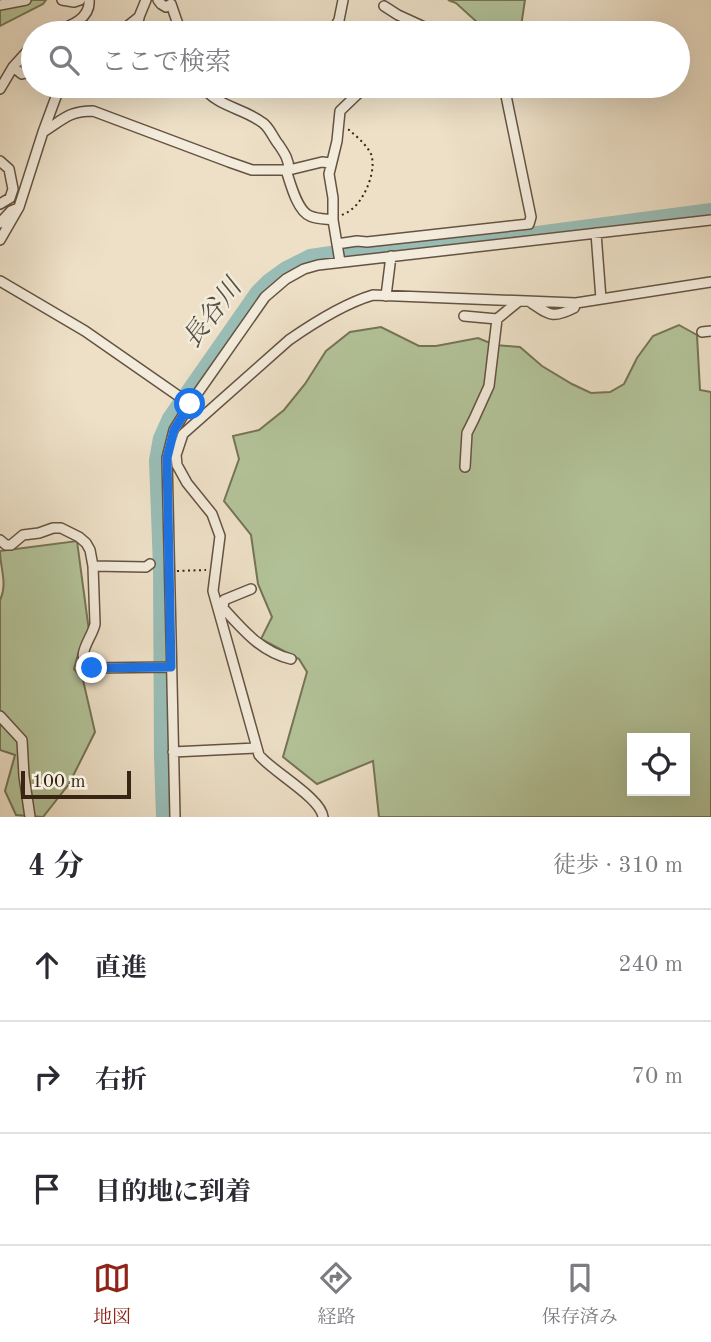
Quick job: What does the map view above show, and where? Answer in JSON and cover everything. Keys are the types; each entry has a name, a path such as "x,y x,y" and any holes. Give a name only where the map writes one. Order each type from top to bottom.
{"street":[{"path":"0,5 26,0"},
{"path":"62,0 80,0"},
{"path":"78,21 83,17 89,0"},
{"path":"138,21 146,0"},
{"path":"158,0 166,7 171,4 177,21"},
{"path":"338,21 343,0"},
{"path":"384,6 411,21"},
{"path":"134,21 139,17"},
{"path":"0,89 21,58"},
{"path":"13,67 21,73"},
{"path":"0,240 18,209 56,98"},
{"path":"213,98 267,126 289,161 287,170 294,196 304,213 333,222"},
{"path":"340,262 329,174 337,141 340,111 351,98"},
{"path":"337,244 528,224 531,217 507,98"},
{"path":"43,132 66,115 93,110 253,170 287,170 322,162 331,163"},
{"path":"0,161 9,169 13,189 10,198 0,204"},
{"path":"0,223 14,208 18,209"},
{"path":"175,817 167,458 174,430 188,407 265,297 286,279 318,265 711,220"},
{"path":"596,233 601,299"},
{"path":"386,296 391,256"},
{"path":"0,281 85,331 201,419"},
{"path":"323,817 323,810 266,764 259,755 220,609 213,592 220,536 212,514 187,483 177,465 176,455 183,434 289,340 362,298 373,295 576,303 711,282"},
{"path":"464,316 497,319 524,301"},
{"path":"465,467 467,433 489,386 497,319"},
{"path":"0,540 10,545 23,535 52,528 61,528 79,537 90,550 93,566 95,624 83,651 87,666 171,667"},
{"path":"93,566 146,567 150,564"},
{"path":"220,609 224,600 251,589"},
{"path":"220,609 262,648 291,659"},
{"path":"0,716 22,740 30,817"},
{"path":"173,752 257,748"}],"path":[{"path":"333,222 357,203 367,187 373,164 366,146 339,122"},
{"path":"169,571 214,570"}],"green space":[{"path":"0,0 46,0 0,26"},
{"path":"448,0 525,0 522,21 476,21 456,3"},
{"path":"679,325 697,335 700,390 711,392 711,817 379,817 373,761 317,784 283,757 307,672 299,659 261,639 272,617 258,584 251,535 224,501 239,459 233,436 259,430 284,410 326,351 350,332 381,327 419,346 436,346 478,338 495,345 520,347 542,366 591,393 610,392 624,384 637,358 653,336"},
{"path":"77,541 89,631 74,669 83,680 95,732 69,784 43,817 16,815 5,791 15,755 0,750 0,600 4,582 0,551"}],"waterway":[{"name":"長谷川","path":"163,817 156,460 160,438 169,418 257,292 286,268 310,256 537,233 711,210"}],"route":[{"path":"92,668 171,667 167,458 174,430 190,404"}]}
